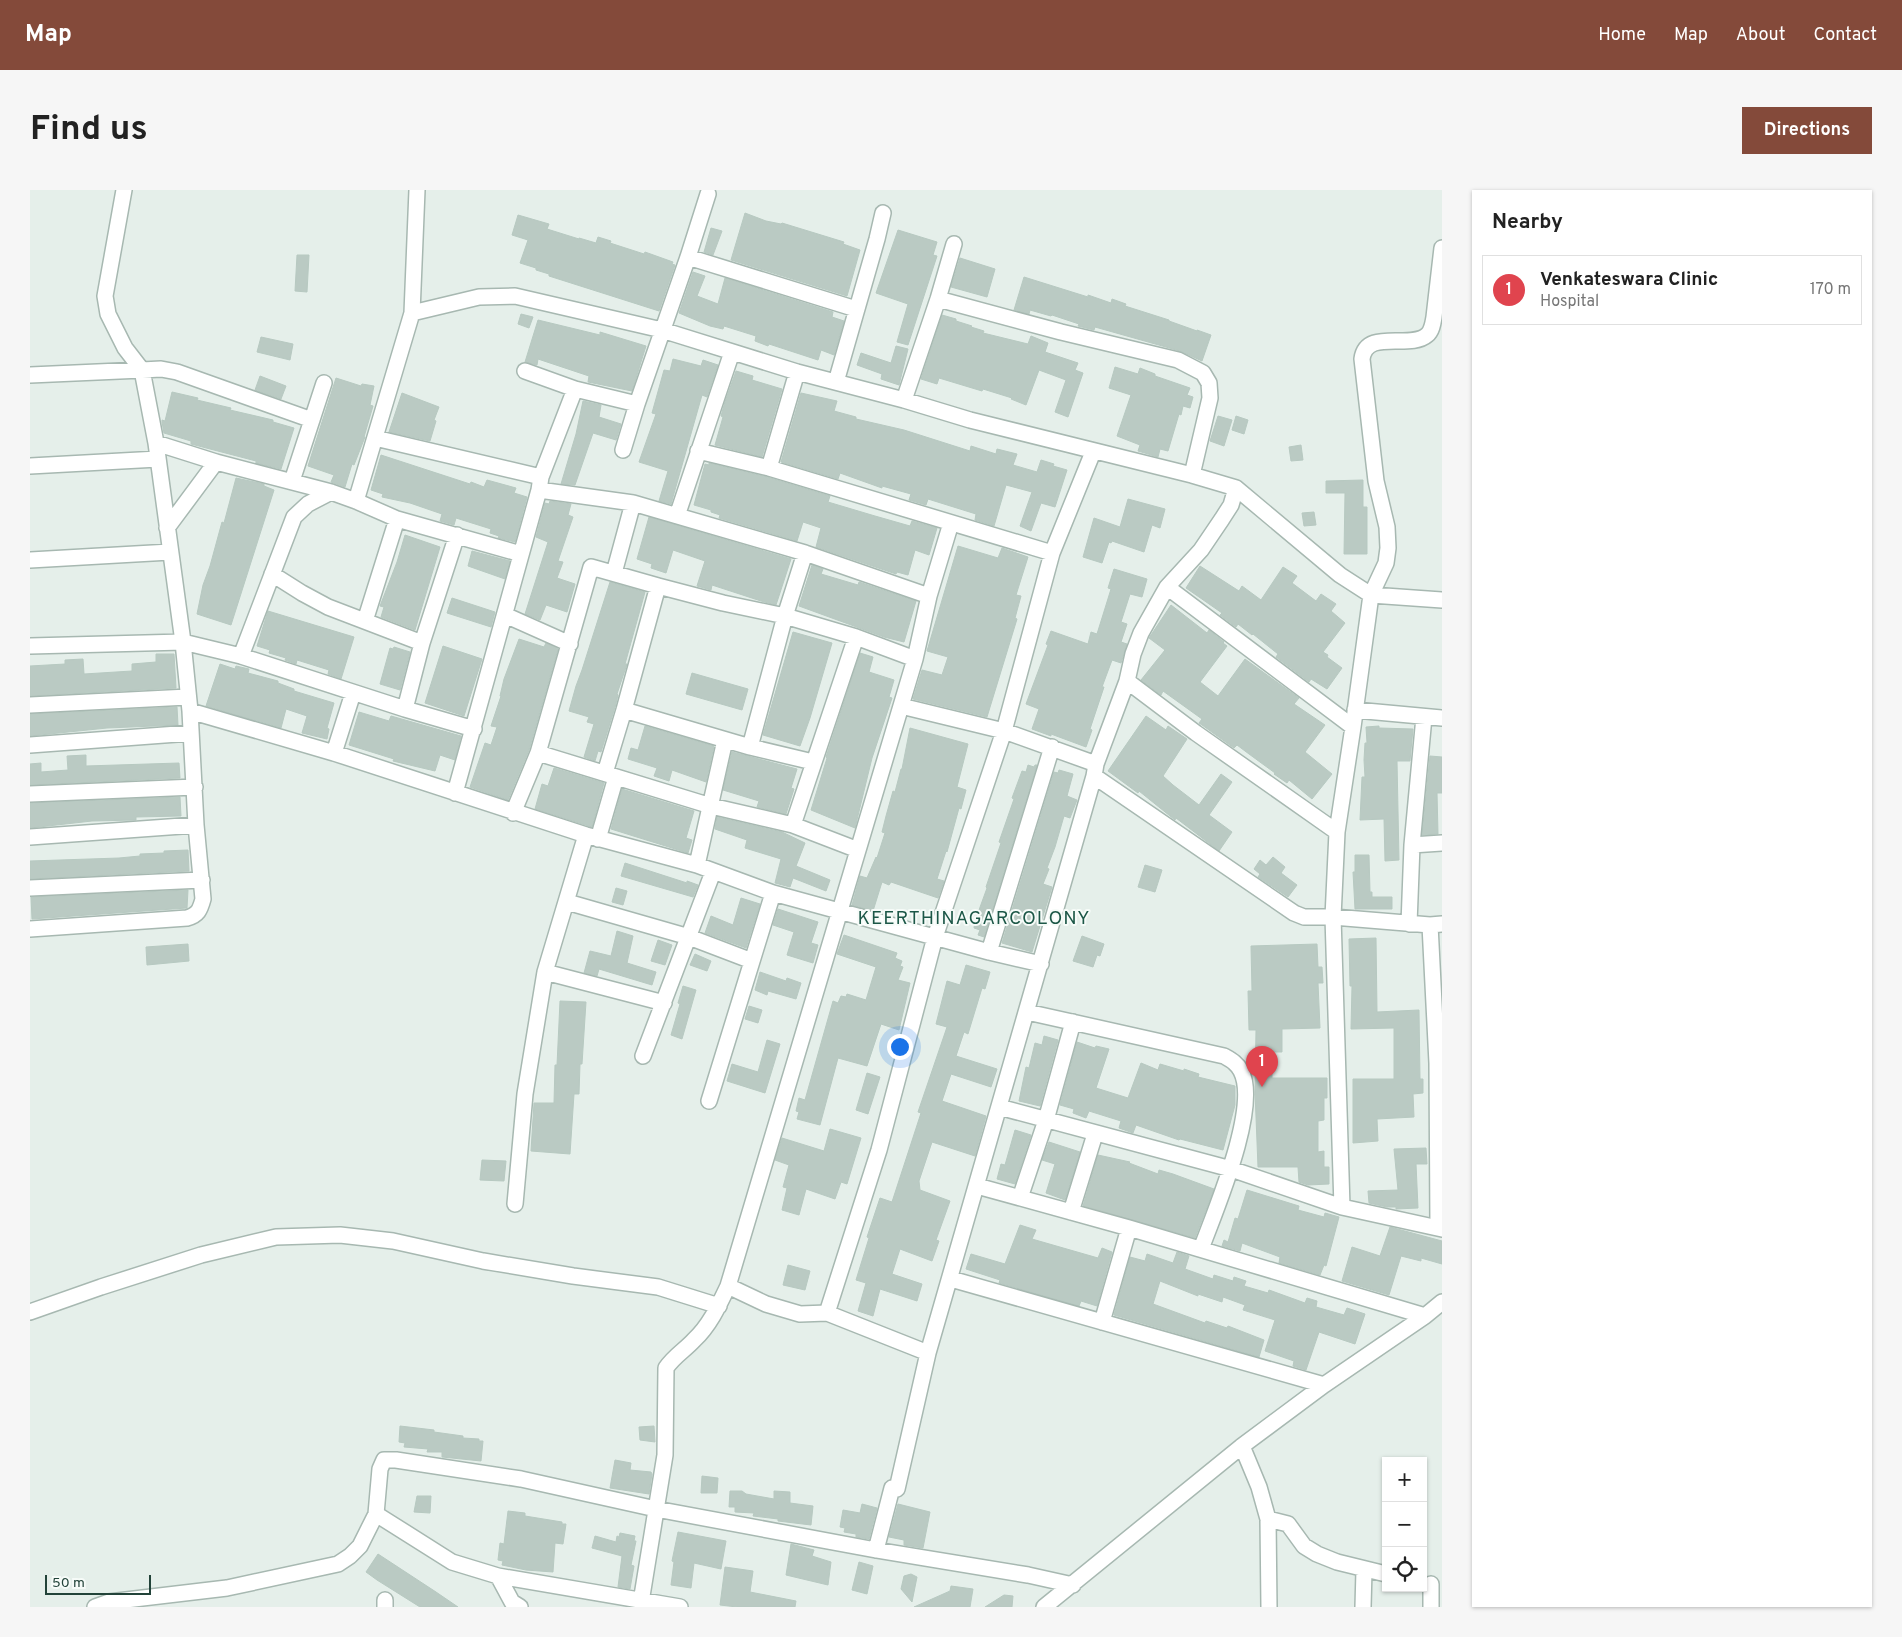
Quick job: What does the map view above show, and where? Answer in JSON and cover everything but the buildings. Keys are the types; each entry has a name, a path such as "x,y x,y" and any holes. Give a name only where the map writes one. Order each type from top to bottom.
{"street":[{"path":"30,929 187,918 195,916 200,909 203,899 196,825 192,733 183,642 156,443 142,370 125,348 108,314 105,296 124,190"},
{"path":"356,500 412,313 417,190"},
{"path":"623,450 708,194"},
{"path":"836,382 877,238 882,213"},
{"path":"904,400 938,299 954,244"},
{"path":"1342,1207 1333,917 1337,832 1354,727 1371,595 1386,564 1388,548 1387,528 1376,481 1362,371 1363,352 1367,346 1374,343 1419,339 1428,335 1434,317 1442,248"},
{"path":"688,257 856,308"},
{"path":"412,313 479,298 514,296 662,330 796,372 904,400 970,420 1192,475 1236,488 1340,575 1371,595 1442,600"},
{"path":"938,299 1061,332 1178,360 1203,373 1210,383 1210,398 1192,475"},
{"path":"677,516 732,352"},
{"path":"30,375 161,369 177,372 312,420"},
{"path":"525,372 575,389 637,404"},
{"path":"769,468 796,372"},
{"path":"292,481 324,384"},
{"path":"455,793 540,484 575,389"},
{"path":"375,438 540,484 633,503 805,553 928,596"},
{"path":"156,443 216,462 331,492 356,500 397,519 521,554"},
{"path":"698,450 769,468 1052,553"},
{"path":"827,1313 879,1150 935,937 1004,731 1052,553 1093,452"},
{"path":"30,466 158,459"},
{"path":"167,528 216,462"},
{"path":"876,1550 894,1488 928,1353 1041,964 1095,770 1127,681 1133,654 1141,633 1167,587 1201,550 1231,505 1236,488"},
{"path":"241,656 294,517 308,504 331,492"},
{"path":"614,574 633,503"},
{"path":"365,621 397,519"},
{"path":"641,1602 664,1456 666,1368 671,1360 696,1339 719,1306 728,1286 915,659 928,596 951,523"},
{"path":"405,709 422,643 457,535"},
{"path":"30,560 170,552"},
{"path":"750,747 785,616 805,553"},
{"path":"513,813 538,753 591,566 723,603 785,616 915,659"},
{"path":"272,574 302,593 328,606 422,643"},
{"path":"516,1204 525,1094 545,972 567,902 592,837 610,775 624,710 658,586"},
{"path":"1167,587 1354,727"},
{"path":"505,615 570,644"},
{"path":"793,825 856,638"},
{"path":"30,646 183,642 241,656 353,693 474,729"},
{"path":"1127,681 1196,733 1337,832"},
{"path":"334,753 353,693"},
{"path":"30,705 189,704 513,813 592,837 697,865 773,892 990,952 1041,964"},
{"path":"901,706 1004,731 1052,747 1095,770 1294,913 1304,917 1333,917 1436,925 1440,1228 1342,1207 1230,1169 999,1107"},
{"path":"624,710 750,747 813,762"},
{"path":"1355,710 1442,718"},
{"path":"1409,924 1412,845 1424,717"},
{"path":"30,745 192,733"},
{"path":"697,865 725,740"},
{"path":"990,952 1052,747"},
{"path":"538,753 711,806 793,825 858,850"},
{"path":"30,794 195,787"},
{"path":"30,837 196,825"},
{"path":"1412,845 1442,843"},
{"path":"643,1056 713,872"},
{"path":"30,888 202,880"},
{"path":"709,1100 773,892"},
{"path":"567,902 688,937 752,961"},
{"path":"545,972 664,1003"},
{"path":"1027,1012 1224,1056 1236,1063 1242,1073 1246,1095 1240,1136 1201,1249"},
{"path":"1020,1198 1046,1120 1073,1022"},
{"path":"1071,1212 1095,1134"},
{"path":"977,1186 1129,1228 1425,1316"},
{"path":"1102,1322 1129,1228"},
{"path":"30,1312 101,1287 201,1256 276,1238 340,1235 393,1241 483,1261 555,1273 658,1287 719,1306"},
{"path":"950,1279 1324,1385"},
{"path":"728,1286 766,1304 800,1314 827,1313 928,1353"},
{"path":"1044,1607 1242,1446 1324,1385 1425,1316 1442,1302"},
{"path":"1242,1446 1259,1487 1268,1519 1270,1607"},
{"path":"95,1607 109,1602 227,1588 338,1564 360,1546 376,1514 380,1468 384,1460 396,1460 521,1479 656,1509 876,1550 1028,1575 1073,1585"},
{"path":"376,1514 452,1562 498,1576 641,1602 680,1607"},
{"path":"1268,1519 1288,1524 1304,1546 1317,1554 1364,1570 1382,1573"},
{"path":"1363,1607 1364,1570"},
{"path":"498,1576 512,1602 520,1607"},
{"path":"1431,1607 1432,1584"}],"place":[{"name":"Venkateswara Clinic","path":"1262,1087"}],"district":[{"name":"KEERTHINAGARCOLONY","path":"974,919"}]}
